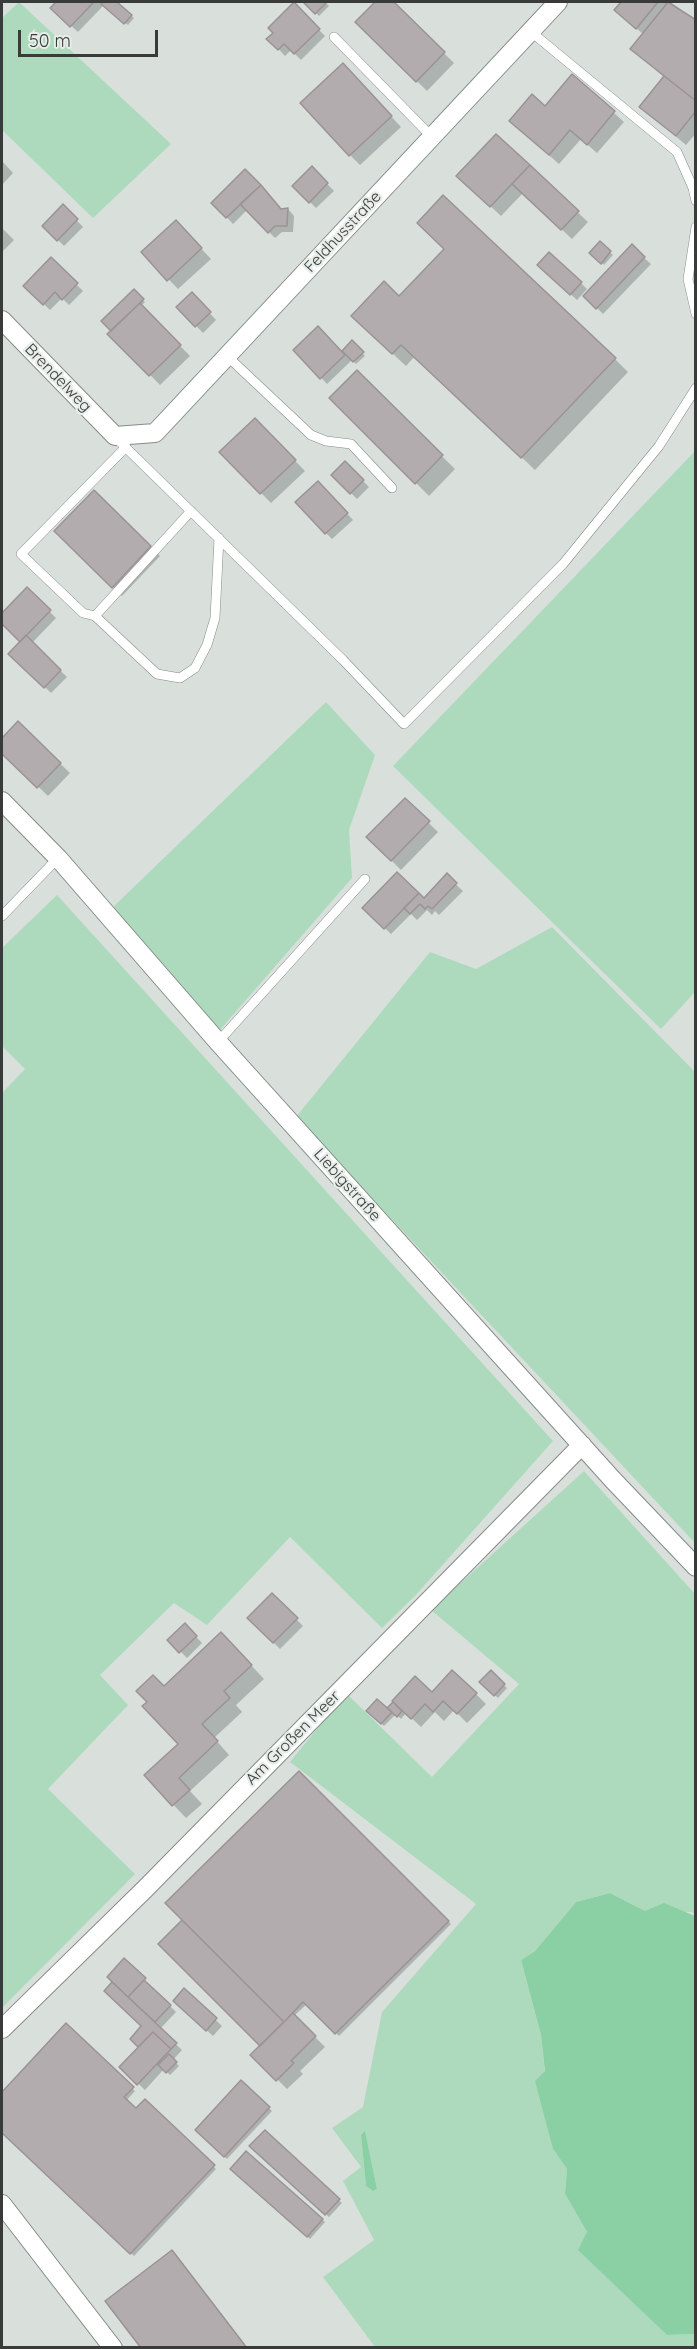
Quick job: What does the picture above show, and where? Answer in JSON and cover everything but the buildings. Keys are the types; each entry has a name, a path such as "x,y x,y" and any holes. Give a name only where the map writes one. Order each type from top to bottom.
{"street":[{"name":"Feldhusstraße","path":"120,441 156,433 558,2"},
{"name":"Brendelweg","path":"2,320 120,441"},
{"name":"Liebigstraße","path":"2,801 58,858 218,1042 696,1567"},
{"name":"Am Großen Meer","path":"2,2029 145,1889 582,1444"},
{"path":"2,2204 113,2348"}],"lane":[{"path":"530,31 677,152 693,188 696,201"},
{"path":"334,37 432,137"},
{"path":"696,227 688,279 696,314"},
{"path":"227,356 311,435 326,441 351,444 392,488"},
{"path":"219,538 214,618 207,645 195,668 180,678 157,674 95,616 83,613 21,554 120,441 219,538 404,724 563,564 659,446 696,388"},
{"path":"95,616 191,511"},
{"path":"2,916 58,858"},
{"path":"218,1042 365,879"}],"shaded area":[{"path":"19,2 171,144 93,218 2,130 2,18"},
{"path":"695,451 695,992 661,1029 393,766"},
{"path":"326,702 375,755 349,830 352,878 219,1031 113,907"},
{"path":"57,895 553,1441 415,1596 382,1628 290,1537 207,1625 174,1603 100,1675 128,1705 48,1789 135,1874 2,2008 2,1093 25,1069 2,1046 2,948"},
{"path":"552,927 695,1072 695,1543 296,1117 430,952 476,969"},
{"path":"584,1471 695,1594 695,1916 692,1912 645,1911 610,1893 576,1902 535,1951 521,1960 541,2035 553,2149 567,2169 565,2194 587,2232 646,2313 667,2335 695,2334 695,2347 375,2347 323,2277 374,2240 343,2181 361,2167 332,2128 363,2107 382,2012 476,1904 290,1762 346,1693 432,1777 519,1684 431,1610","holes":["365,2132 377,2189 373,2191 366,2186 361,2135"]},
{"path":"610,1893 645,1911 664,1903 695,1916 695,2334 667,2335 578,2250 587,2232 565,2194 567,2169 553,2149 535,2081 545,2071 541,2035 521,1960 535,1951 576,1902"},
{"path":"365,2131 377,2189 373,2191 366,2186 361,2135"}]}
